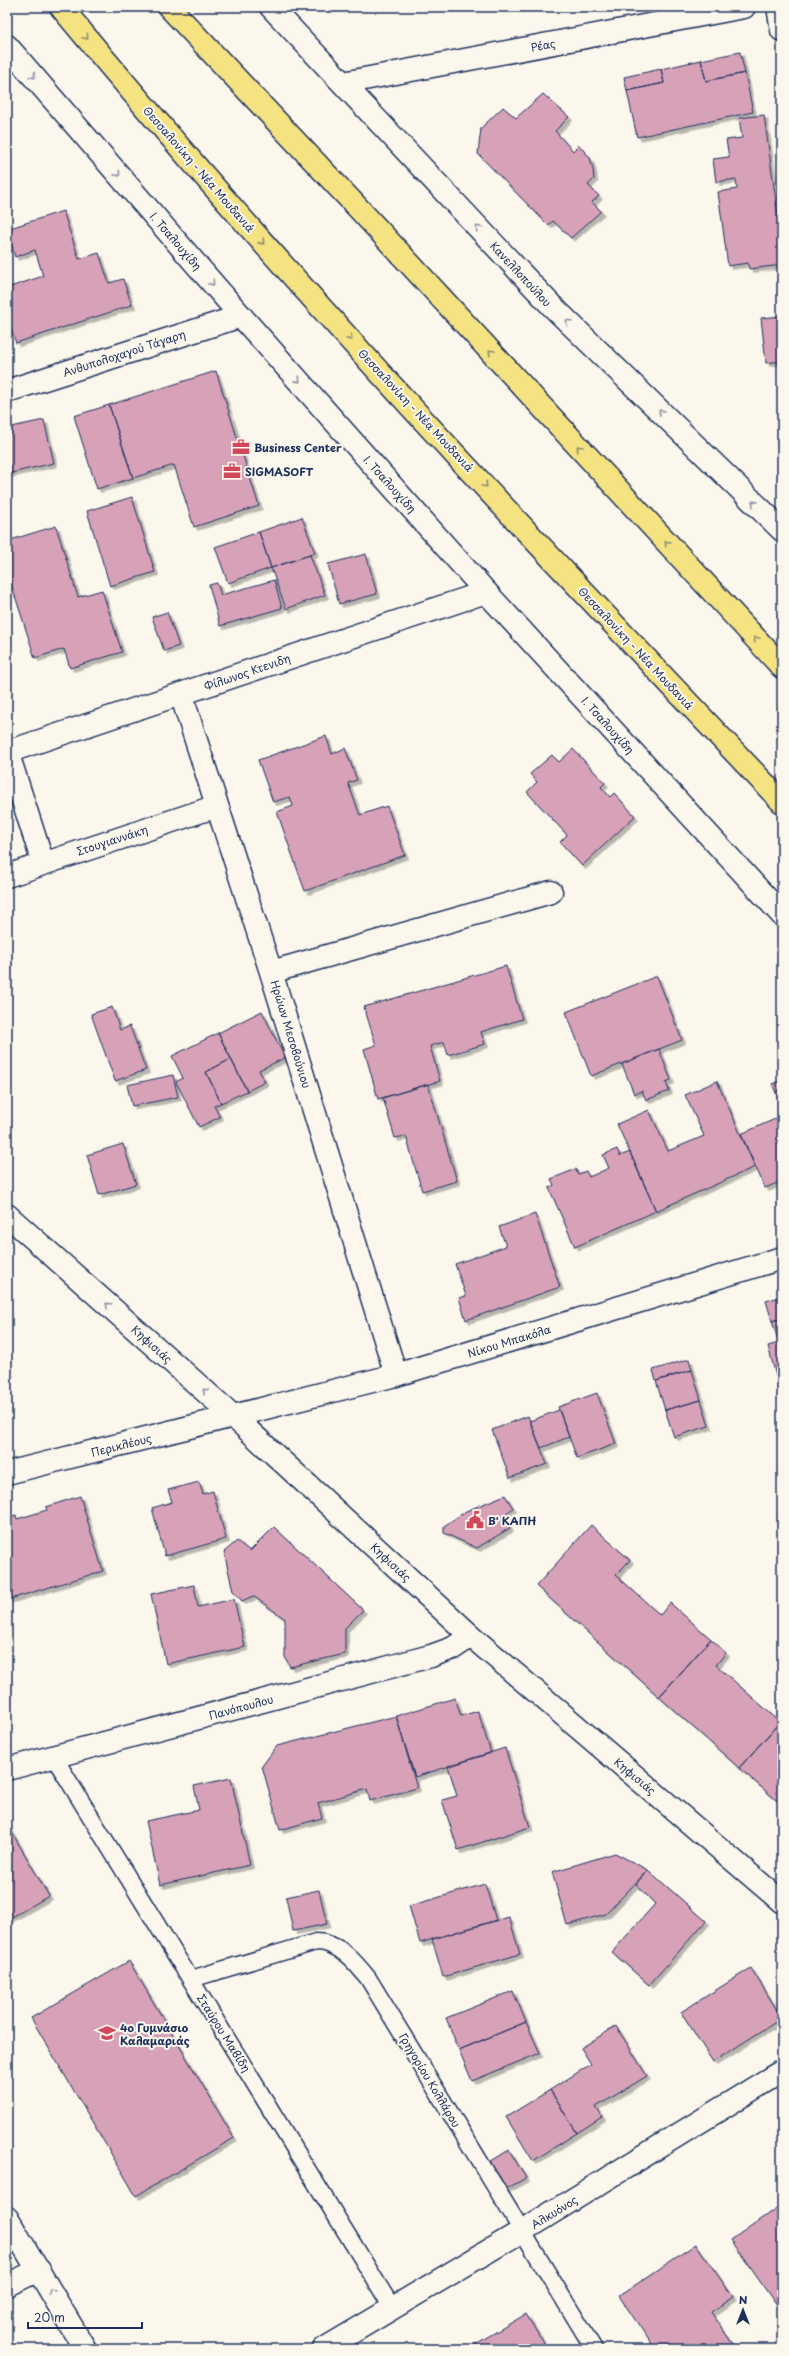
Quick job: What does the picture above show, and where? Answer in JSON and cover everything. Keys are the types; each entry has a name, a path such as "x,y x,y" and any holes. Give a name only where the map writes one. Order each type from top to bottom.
{"highway":[{"name":"Θεσσαλονίκη - Νέα Μουδανιά","path":"61,7 161,128 304,288 614,625 782,802"},
{"path":"169,7 782,667"},
{"path":"184,7 264,108"}],"street":[{"name":"Κανελλοπούλου","path":"271,7 551,305 782,530"},
{"name":"Ρέας","path":"343,83 744,7"},
{"path":"778,7 782,30"},
{"name":"Ι. Τσαλουχίδη","path":"7,46 240,316 486,592 782,915"},
{"name":"Ανθυπολοχαγού Τάγαρη","path":"7,391 240,316"},
{"name":"Φίλωνος Κτενιδη","path":"7,751 486,592"},
{"name":"Ηρώων Μεσοβούνιου","path":"181,694 272,972 396,1375"},
{"path":"7,751 43,863"},
{"name":"Στουγιαννάκη","path":"7,876 217,806"},
{"path":"272,972 551,892"},
{"name":"Κηφισιάς","path":"7,1215 234,1417 471,1636 782,1902"},
{"name":"Νίκου Μπακόλα","path":"234,1417 396,1375 782,1258"},
{"name":"Περικλέους","path":"7,1473 234,1417"},
{"name":"Πανόπουλου","path":"7,1769 431,1656 453,1648 471,1636"},
{"name":"Αλκυόνος","path":"324,2349 522,2231 782,2071"},
{"path":"7,2218 85,2349"},
{"path":"7,2285 39,2270"}],"lane":[{"name":"Σταύρου Μαβίδη","path":"54,1757 393,2308"},
{"name":"Γρηγορίου Κολλάρου","path":"191,1979 316,1942 332,1946 354,1961 368,1978 594,2349"}],"building":[{"path":"740,52 745,73 706,81 701,60"},
{"path":"701,60 706,81 745,73 753,112 637,137 627,91 664,83 661,69"},
{"path":"661,69 664,83 627,91 624,77"},
{"path":"543,94 569,117 555,131 573,151 579,145 590,158 594,179 588,185 599,196 592,202 601,211 571,238 553,221 548,225 478,154 481,128 503,107 516,118"},
{"path":"764,115 782,244 782,265 749,269 748,263 728,266 718,192 737,189 736,179 716,182 713,159 729,157 726,140 742,138 739,118"},
{"path":"63,211 79,259 99,253 109,283 123,279 132,305 16,343 7,317 7,288 43,276 35,250 15,257 7,229"},
{"path":"782,316 782,361 766,363 761,318"},
{"path":"216,371 259,506 194,527 174,465 133,478 109,405"},
{"path":"109,405 133,478 97,489 74,416"},
{"path":"44,420 54,463 7,474 7,428"},
{"path":"132,497 155,572 110,586 87,511"},
{"path":"302,517 315,553 271,568 259,532"},
{"path":"56,526 78,597 102,590 122,652 70,668 64,649 35,658 7,571 7,541"},
{"path":"259,532 271,568 228,583 215,547"},
{"path":"366,554 377,594 339,604 328,564"},
{"path":"310,555 325,595 286,609 271,568"},
{"path":"274,580 282,608 220,626 209,585 217,583 221,595"},
{"path":"167,612 179,646 164,651 152,617"},
{"path":"326,736 332,754 345,748 357,780 348,783 360,815 387,806 405,855 305,891 277,812 293,806 290,797 273,802 258,760"},
{"path":"573,749 605,783 601,787 610,797 614,793 635,816 582,866 560,842 567,835 527,792 537,782 530,774 552,755 559,762"},
{"path":"506,966 522,1019 481,1032 485,1044 448,1055 444,1042 430,1046 440,1081 378,1099 364,1049 376,1045 364,1007"},
{"path":"657,976 682,1040 591,1076 566,1012"},
{"path":"112,1007 120,1030 130,1026 146,1070 115,1081 91,1014"},
{"path":"262,1011 285,1058 259,1070 265,1082 247,1091 218,1033"},
{"path":"218,1033 231,1059 206,1072 221,1103 214,1106 220,1117 199,1127 176,1082 183,1078 172,1056"},
{"path":"659,1049 671,1080 666,1082 669,1091 646,1100 642,1091 634,1094 622,1064"},
{"path":"231,1059 247,1091 221,1103 206,1072"},
{"path":"173,1075 178,1097 132,1106 127,1085"},
{"path":"782,1080 782,1107 772,1084"},
{"path":"717,1081 755,1167 656,1211 617,1124 649,1110 668,1151 704,1136 685,1095"},
{"path":"428,1084 457,1181 422,1191 406,1136 395,1138 383,1098"},
{"path":"782,1116 782,1181 765,1188 741,1134"},
{"path":"123,1144 136,1184 99,1195 87,1155"},
{"path":"617,1149 620,1156 630,1152 656,1211 575,1247 549,1188 554,1185 551,1179 576,1169 578,1174 586,1171 589,1177 609,1168 603,1155"},
{"path":"535,1214 560,1287 466,1320 459,1298 466,1296 455,1264 506,1246 499,1227"},
{"path":"782,1296 782,1318 772,1321 766,1301"},
{"path":"782,1318 782,1342 779,1343 772,1321"},
{"path":"782,1342 782,1374 776,1376 768,1346"},
{"path":"689,1359 692,1370 656,1381 653,1370"},
{"path":"692,1370 701,1400 665,1410 656,1381"},
{"path":"597,1393 616,1444 577,1458 558,1407"},
{"path":"701,1400 709,1426 674,1437 665,1410"},
{"path":"559,1410 569,1437 541,1448 530,1421"},
{"path":"528,1416 547,1464 510,1478 492,1430"},
{"path":"199,1482 203,1494 213,1491 226,1539 165,1556 152,1508 172,1502 168,1490"},
{"path":"505,1495 513,1508 503,1516 510,1528 477,1548 444,1533 444,1526 466,1511"},
{"path":"80,1496 103,1571 7,1600 7,1518 16,1515 17,1519 47,1510 46,1507"},
{"path":"591,1525 630,1560 616,1575 660,1615 670,1603 711,1639 659,1697 536,1586"},
{"path":"274,1527 363,1610 345,1628 345,1654 290,1667 285,1657 285,1619 253,1596 242,1601 233,1591 224,1552 237,1541 250,1551"},
{"path":"194,1585 198,1607 234,1599 245,1647 166,1664 151,1594"},
{"path":"711,1639 726,1653 716,1665 780,1722 739,1768 659,1697"},
{"path":"455,1698 461,1716 478,1711 491,1753 415,1777 396,1716"},
{"path":"396,1716 417,1788 370,1801 367,1789 318,1803 322,1818 280,1830 262,1766 277,1746"},
{"path":"780,1722 782,1725 782,1805 739,1768"},
{"path":"505,1748 530,1827 458,1850 442,1800 457,1796 448,1766"},
{"path":"231,1778 250,1865 160,1885 146,1821 199,1810 194,1786"},
{"path":"7,1824 49,1896 7,1920"},
{"path":"615,1853 648,1870 606,1914 567,1925 552,1872"},
{"path":"648,1870 706,1921 649,1985 612,1952 655,1904 636,1884"},
{"path":"485,1884 496,1920 420,1943 409,1906"},
{"path":"319,1890 327,1924 293,1931 286,1897"},
{"path":"509,1917 520,1954 443,1977 432,1939"},
{"path":"129,1961 234,2138 136,2196 31,2018"},
{"path":"751,1968 782,2018 713,2062 681,2012"},
{"path":"513,1991 526,2022 459,2050 446,2018"},
{"path":"526,2022 540,2053 472,2081 459,2050"},
{"path":"616,2026 647,2076 596,2107 602,2117 577,2133 550,2090 591,2064 581,2048"},
{"path":"550,2090 577,2133 533,2161 506,2117"},
{"path":"509,2150 526,2178 504,2190 488,2163"},
{"path":"782,2204 782,2313 731,2240"},
{"path":"696,2244 733,2297 711,2312 736,2349 655,2349 619,2296"},
{"path":"526,2314 547,2349 476,2349 474,2345"},
{"path":"7,2345 23,2349 7,2349"}],"place":[{"name":"Business Center","path":"241,447"},
{"name":"SIGMASOFT","path":"232,471"},
{"name":"Β' ΚΑΠΗ","path":"475,1520"},
{"name":"4ο Γυμνάσιο Καλαμαριάς","path":"107,2033"}]}
